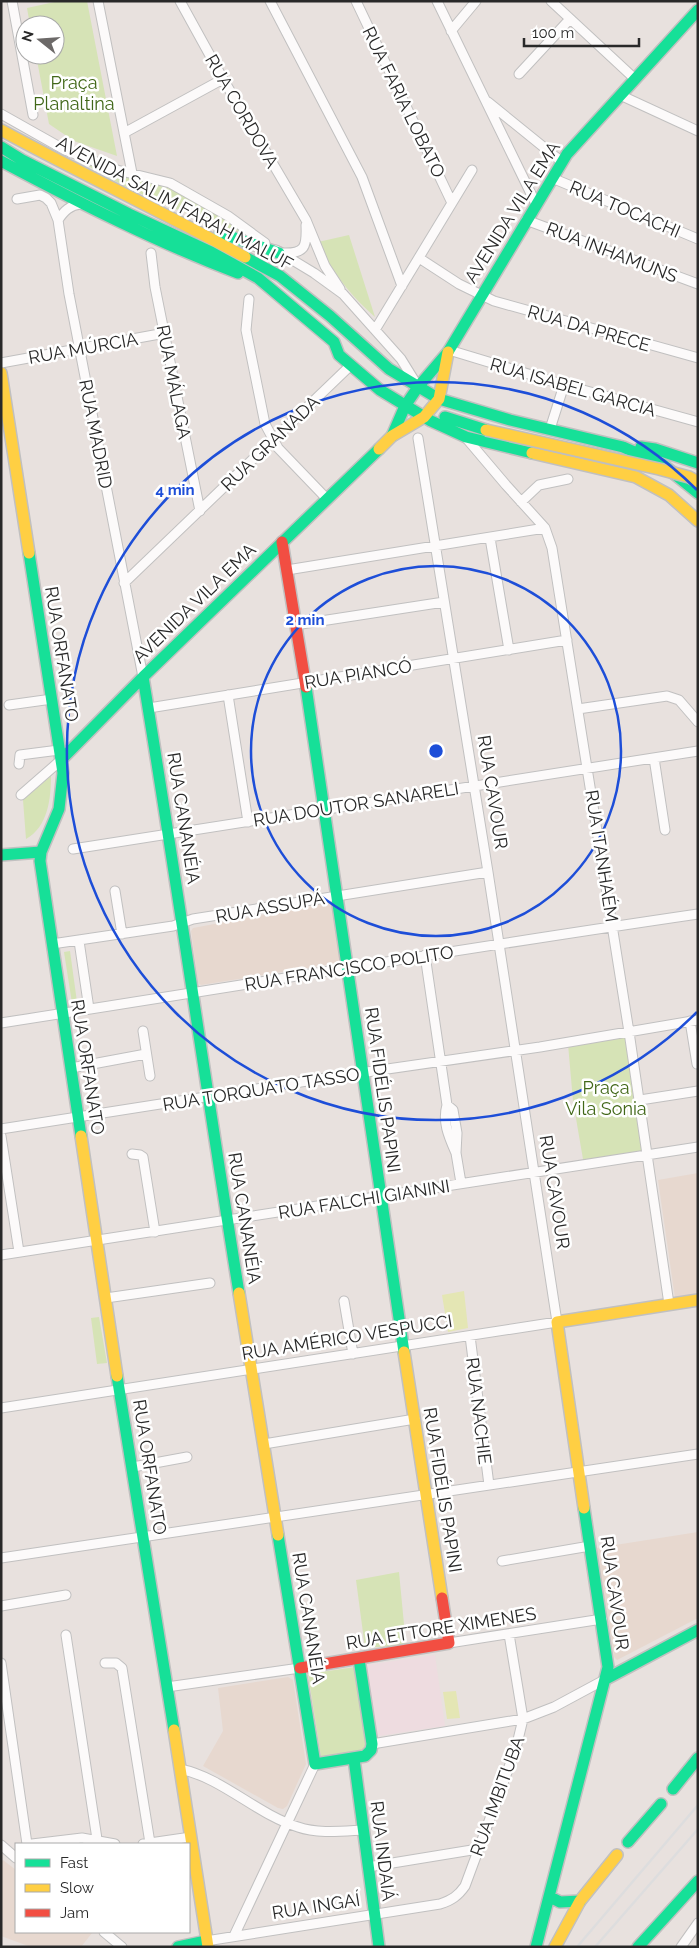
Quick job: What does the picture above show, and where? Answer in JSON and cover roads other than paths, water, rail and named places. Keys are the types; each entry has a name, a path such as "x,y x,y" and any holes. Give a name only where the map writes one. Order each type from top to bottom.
{"main road":[{"name":"AVENIDA VILA EMA","path":"392,436 408,402 448,351 480,295 562,162 698,10"},
{"name":"AVENIDA SALIM FARAH MALUF","path":"1,130 280,276 330,316 390,369 439,399 466,408 624,446 662,464 698,493"},
{"name":"AVENIDA SALIM FARAH MALUF","path":"1,147 22,160 121,210 211,252 258,278 334,342 339,355 380,390 408,402"},
{"name":"AVENIDA SALIM FARAH MALUF","path":"1,161 81,204 196,257 258,278"},
{"path":"195,230 222,234 279,253"},
{"path":"334,342 345,348 408,402 466,437 636,477 653,484 670,496 698,521"},
{"name":"AVENIDA VILA EMA","path":"60,755 392,436 427,413 439,399 448,351"},
{"name":"RUA ORFANATO","path":"1,373 7,442 60,755 62,791 59,809 41,852 40,861 96,1241 207,1944"},
{"path":"427,413 486,430 659,469 689,477 698,482"},
{"path":"624,446 655,448 698,463"},
{"name":"RUA FIDÉLIS PAPINI","path":"282,542 305,682 364,1072 380,1197 449,1643"},
{"name":"RUA CANANÉIA","path":"143,677 170,834 208,1097 315,1764"},
{"path":"1,856 41,852"},
{"name":"RUA AMÉRICO VESPUCCI","path":"557,1322 698,1300"},
{"name":"RUA CAVOUR","path":"536,1947 608,1666 557,1322"},
{"path":"606,1679 698,1630"},
{"name":"RUA ETTORE XIMENES","path":"300,1668 449,1643"},
{"path":"315,1764 354,1759 369,1754 372,1744 358,1658"},
{"path":"673,1789 698,1758"},
{"name":"RUA INDAIÁ","path":"354,1759 379,1947"},
{"path":"628,1842 661,1804"},
{"path":"555,1947 580,1901 617,1855"},
{"path":"644,1944 698,1881"},
{"path":"550,1897 560,1902 580,1901"},
{"name":"RUA INGAÍ","path":"178,1947 207,1944"}],"street":[{"path":"12,1 34,115"},
{"path":"98,1 132,173"},
{"name":"RUA CORDOVA","path":"180,1 223,79 306,220 325,266 343,294"},
{"path":"270,1 362,177 402,286"},
{"name":"RUA FARIA LOBATO","path":"356,1 452,203"},
{"path":"437,1 536,204"},
{"path":"451,31 476,1"},
{"path":"555,3 569,20 635,79"},
{"path":"519,74 569,20"},
{"path":"124,133 223,79"},
{"path":"620,95 698,131"},
{"path":"486,101 562,162"},
{"path":"1,114 65,150 117,170 170,182 228,216 279,253 343,294 400,359 418,387"},
{"path":"375,330 472,170"},
{"name":"RUA TOCACHI","path":"552,178 698,239"},
{"name":"RUA MADRID","path":"17,199 40,195 46,198 51,203 58,220 80,348 143,677"},
{"path":"58,220 64,210 76,204 81,204"},
{"path":"279,253 297,253 302,250 307,242 306,220"},
{"name":"RUA INHAMUNS","path":"526,220 698,284"},
{"name":"RUA MÁLAGA","path":"151,253 155,287 200,511"},
{"name":"RUA DA PRECE","path":"418,258 480,295 496,302 698,358"},
{"path":"249,299 246,330 264,424 278,448 327,499"},
{"name":"RUA MÚRCIA","path":"1,363 165,333"},
{"name":"RUA ISABEL GARCIA","path":"448,351 698,422"},
{"name":"RUA GRANADA","path":"124,582 351,365"},
{"path":"550,429 564,385"},
{"name":"RUA ITANHAÉM","path":"466,437 544,528 552,548 640,1100 669,1304"},
{"name":"RUA CAVOUR","path":"418,438 500,944 557,1322"},
{"path":"521,502 539,486 568,479"},
{"path":"287,570 544,528"},
{"path":"490,538 509,650"},
{"path":"295,625 444,602"},
{"name":"RUA PIANCÓ","path":"149,708 567,640"},
{"path":"228,695 248,822"},
{"path":"578,709 667,696 679,700 698,722"},
{"path":"9,705 52,699"},
{"name":"RUA DOUTOR SANARELI","path":"73,849 698,751"},
{"path":"19,764 20,755 60,755"},
{"name":"AVENIDA VILA EMA","path":"21,795 60,755"},
{"path":"654,758 665,830"},
{"name":"RUA ASSUPÁ","path":"52,944 182,924 194,919 337,895 488,872"},
{"path":"115,891 122,934"},
{"name":"RUA FRANCISCO POLITO","path":"1,1023 192,994 425,955 698,914"},
{"path":"79,940 89,1010"},
{"path":"425,955 447,1105 445,1114 448,1134 456,1153 461,1183"},
{"path":"694,1021 697,1064"},
{"name":"RUA TORQUATO TASSO","path":"1,1129 694,1021"},
{"path":"143,1031 150,1076"},
{"path":"71,1068 146,1054"},
{"path":"640,1100 698,1091"},
{"path":"1,1136 19,1252"},
{"name":"RUA FALCHI GIANINI","path":"1,1255 698,1147"},
{"path":"132,1154 144,1157 155,1232"},
{"path":"106,1298 210,1283"},
{"path":"344,1302 353,1354"},
{"name":"RUA AMÉRICO VESPUCCI","path":"1,1408 557,1322"},
{"name":"RUA NACHIE","path":"470,1336 489,1485"},
{"path":"264,1444 415,1419"},
{"path":"1,1558 698,1454"},
{"path":"133,1467 186,1457"},
{"path":"502,1561 590,1546"},
{"path":"1,1606 66,1595"},
{"name":"RUA ETTORE XIMENES","path":"449,1643 602,1619"},
{"name":"RUA IMBITUBA","path":"458,1896 465,1886 516,1748 522,1719 509,1634"},
{"path":"66,1635 97,1839"},
{"path":"1,1663 5,1711 27,1843"},
{"path":"105,1663 116,1663 122,1668 146,1843"},
{"name":"RUA ETTORE XIMENES","path":"167,1687 300,1668"},
{"path":"372,1744 522,1719 554,1707 606,1679"},
{"path":"234,1936 315,1764"},
{"path":"180,1769 196,1772 288,1824 299,1828 364,1830"},
{"path":"152,1843 191,1837"},
{"path":"39,1843 74,1838 97,1839 111,1843"},
{"path":"1,1845 15,1857"},
{"path":"368,1867 478,1849"},
{"name":"RUA INGAÍ","path":"207,1944 234,1936 440,1904 458,1896"},
{"path":"681,1947 698,1923"},
{"path":"105,1933 122,1947"}],"railway":[{"path":"577,1947 698,1805"},
{"path":"595,1947 698,1829"}],"park label":[{"name":"Praça Planaltina","path":"74,92"},
{"name":"Praça Vila Sonia","path":"606,1097"}]}
